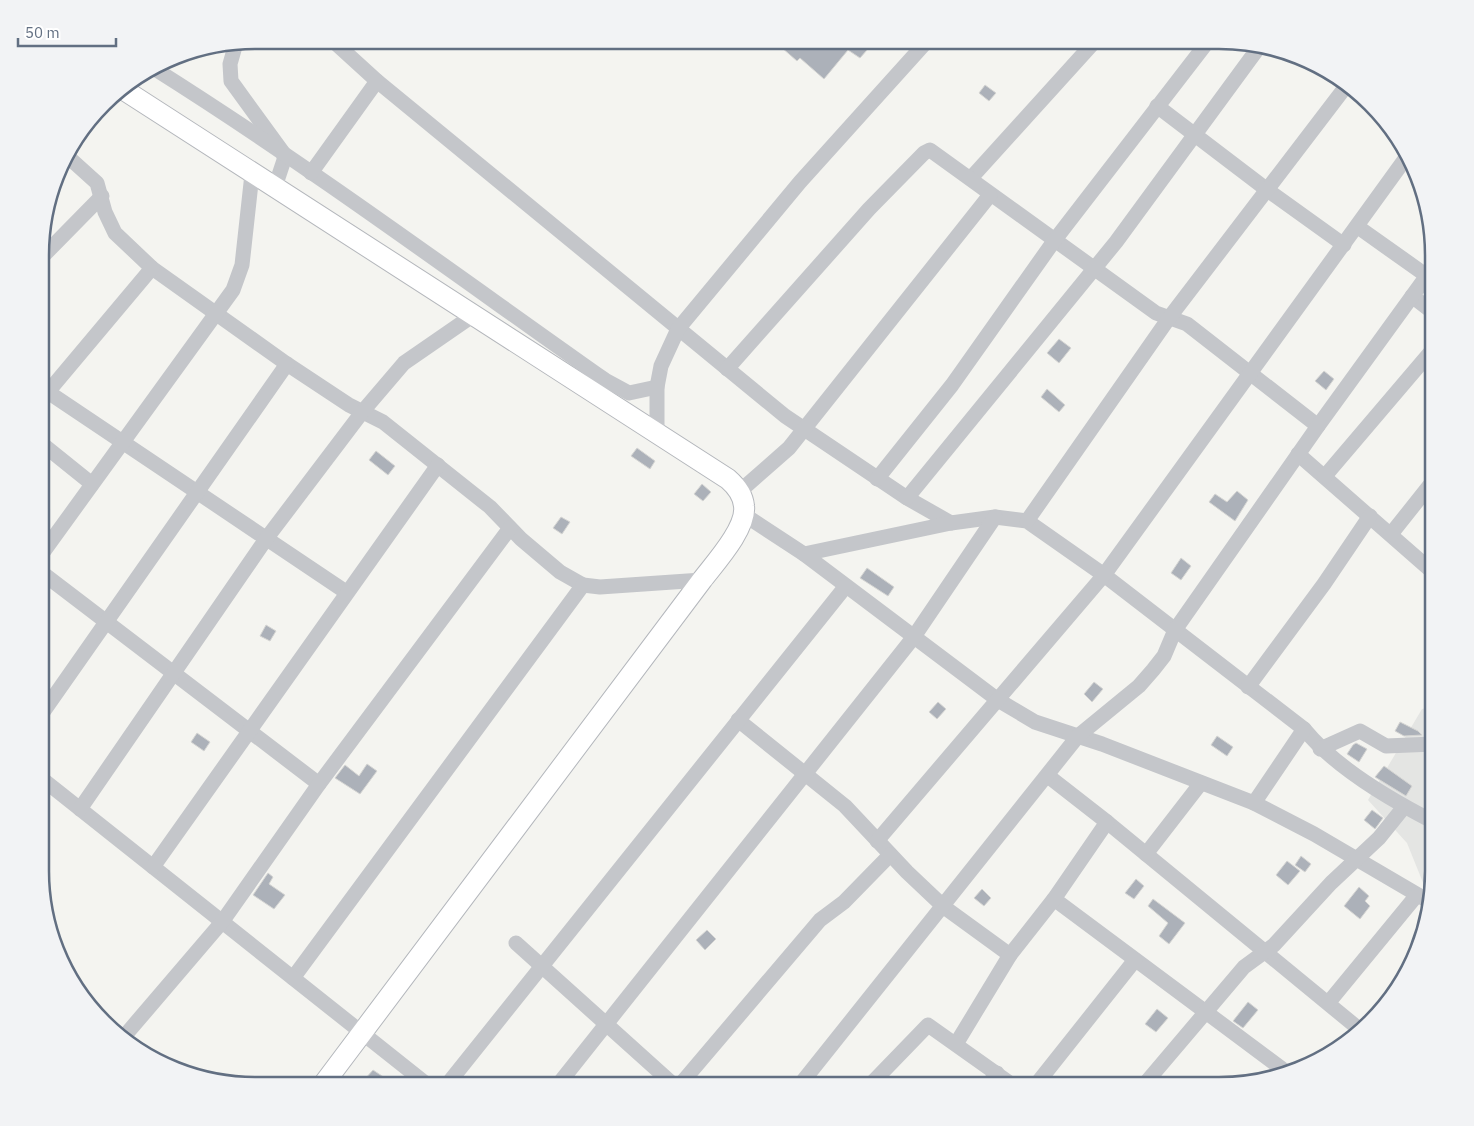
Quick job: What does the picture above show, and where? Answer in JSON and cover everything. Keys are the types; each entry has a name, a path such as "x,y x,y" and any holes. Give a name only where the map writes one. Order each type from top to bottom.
{"main road":[{"path":"128,92 252,174 475,314 728,479 739,492 744,507 737,530 702,580 329,1077"}],"street":[{"path":"342,49 377,81 678,329 804,430 907,498 951,523"},
{"path":"657,434 657,387 661,366 678,329 793,189 920,49"},
{"path":"971,178 1088,49"},
{"path":"877,479 952,384 1054,241 1201,49"},
{"path":"234,50 230,64 232,81 284,154 284,160 275,187"},
{"path":"907,498 1116,242 1193,134 1255,52"},
{"path":"159,72 284,154 605,380 629,393 657,387"},
{"path":"311,173 377,81"},
{"path":"1026,522 1169,318 1343,89"},
{"path":"1157,106 1266,189 1344,245"},
{"path":"727,369 869,210 927,150 933,152 971,178 1054,241 1094,267 1156,313 1184,322 1318,426"},
{"path":"72,160 93,177 100,188 109,224 115,233 152,268 216,316 287,364 349,405 383,422 490,507 510,528 560,572 583,585 600,587 702,580"},
{"path":"877,841 1104,575 1358,227 1403,162"},
{"path":"49,543 123,444 233,290 242,265 252,174"},
{"path":"739,492 775,462 804,430 990,194"},
{"path":"49,249 102,196"},
{"path":"1358,227 1425,268"},
{"path":"49,386 152,268"},
{"path":"806,1077 944,907 1078,736 1147,678 1164,656 1175,630 1298,454 1425,278"},
{"path":"1412,296 1425,306"},
{"path":"80,809 266,539 363,411 404,363 475,314"},
{"path":"1325,476 1425,359"},
{"path":"49,703 287,364"},
{"path":"49,397 197,492 346,592"},
{"path":"49,449 92,484"},
{"path":"1298,454 1425,565"},
{"path":"153,867 438,464"},
{"path":"1391,534 1425,491"},
{"path":"743,514 804,554 913,638 998,700 1035,722 1078,736 1254,803 1314,834 1423,897"},
{"path":"1248,687 1324,584 1370,516"},
{"path":"564,1077 913,638 995,517"},
{"path":"804,554 951,523 995,517 1026,522 1104,575 1304,729 1320,749 1404,807 1425,818"},
{"path":"127,1033 222,922 319,784 510,528"},
{"path":"49,578 319,784"},
{"path":"293,978 583,585"},
{"path":"453,1077 846,586"},
{"path":"738,720 845,806 890,855 944,907 1010,955"},
{"path":"1254,803 1304,729"},
{"path":"1320,749 1360,731 1386,746 1425,744"},
{"path":"1048,776 1356,1025"},
{"path":"1146,854 1201,783"},
{"path":"49,784 418,1077"},
{"path":"1156,1077 1244,967 1265,952 1331,883 1379,838 1404,807"},
{"path":"956,1044 1010,955 1054,899 1107,822"},
{"path":"687,1077 820,920 844,902 890,855"},
{"path":"1054,899 1280,1068"},
{"path":"1329,1002 1423,899"},
{"path":"516,943 665,1077"},
{"path":"1042,1077 1135,960"},
{"path":"877,1077 926,1025 930,1025 1001,1077"}],"shaded area":[{"path":"1425,708 1425,887 1407,843 1368,800 1422,709"}],"building":[{"path":"783,49 867,50 860,58 848,50 824,79 800,58 797,61"},
{"path":"985,85 996,93 989,101 979,93"},
{"path":"1059,339 1071,348 1059,363 1047,353"},
{"path":"1324,371 1334,379 1326,390 1315,381"},
{"path":"1047,389 1065,405 1059,412 1041,397"},
{"path":"637,448 655,461 650,469 631,456"},
{"path":"376,451 395,466 388,475 369,460"},
{"path":"702,484 711,492 703,501 694,494"},
{"path":"1237,491 1248,500 1235,521 1209,502 1215,494 1227,502"},
{"path":"561,517 570,522 562,534 553,528"},
{"path":"1181,558 1191,566 1181,580 1171,573"},
{"path":"867,568 894,587 888,596 860,578"},
{"path":"266,625 276,631 270,641 260,636"},
{"path":"1094,682 1103,689 1092,702 1084,694"},
{"path":"938,702 946,709 937,719 929,712"},
{"path":"1400,722 1422,735 1404,736 1395,731"},
{"path":"197,733 210,742 204,751 191,742"},
{"path":"1217,736 1233,747 1227,756 1211,745"},
{"path":"1356,743 1367,749 1359,762 1347,754"},
{"path":"367,764 377,771 360,794 335,778 345,765 359,776"},
{"path":"1384,766 1412,786 1406,796 1375,777"},
{"path":"1372,810 1383,818 1375,829 1364,820"},
{"path":"1301,856 1311,864 1305,872 1295,865"},
{"path":"1287,861 1300,871 1288,885 1276,875"},
{"path":"268,873 273,877 269,884 285,895 274,909 253,895"},
{"path":"1136,879 1144,886 1134,899 1125,893"},
{"path":"1359,887 1369,896 1365,901 1370,906 1360,919 1344,906"},
{"path":"982,889 991,898 984,906 974,898"},
{"path":"1153,899 1185,923 1169,944 1159,936 1168,923 1148,906"},
{"path":"707,930 716,939 705,950 696,940"},
{"path":"1248,1002 1258,1010 1243,1028 1233,1021"},
{"path":"1157,1009 1168,1018 1156,1032 1145,1024"},
{"path":"373,1070 384,1077 367,1077"}]}
